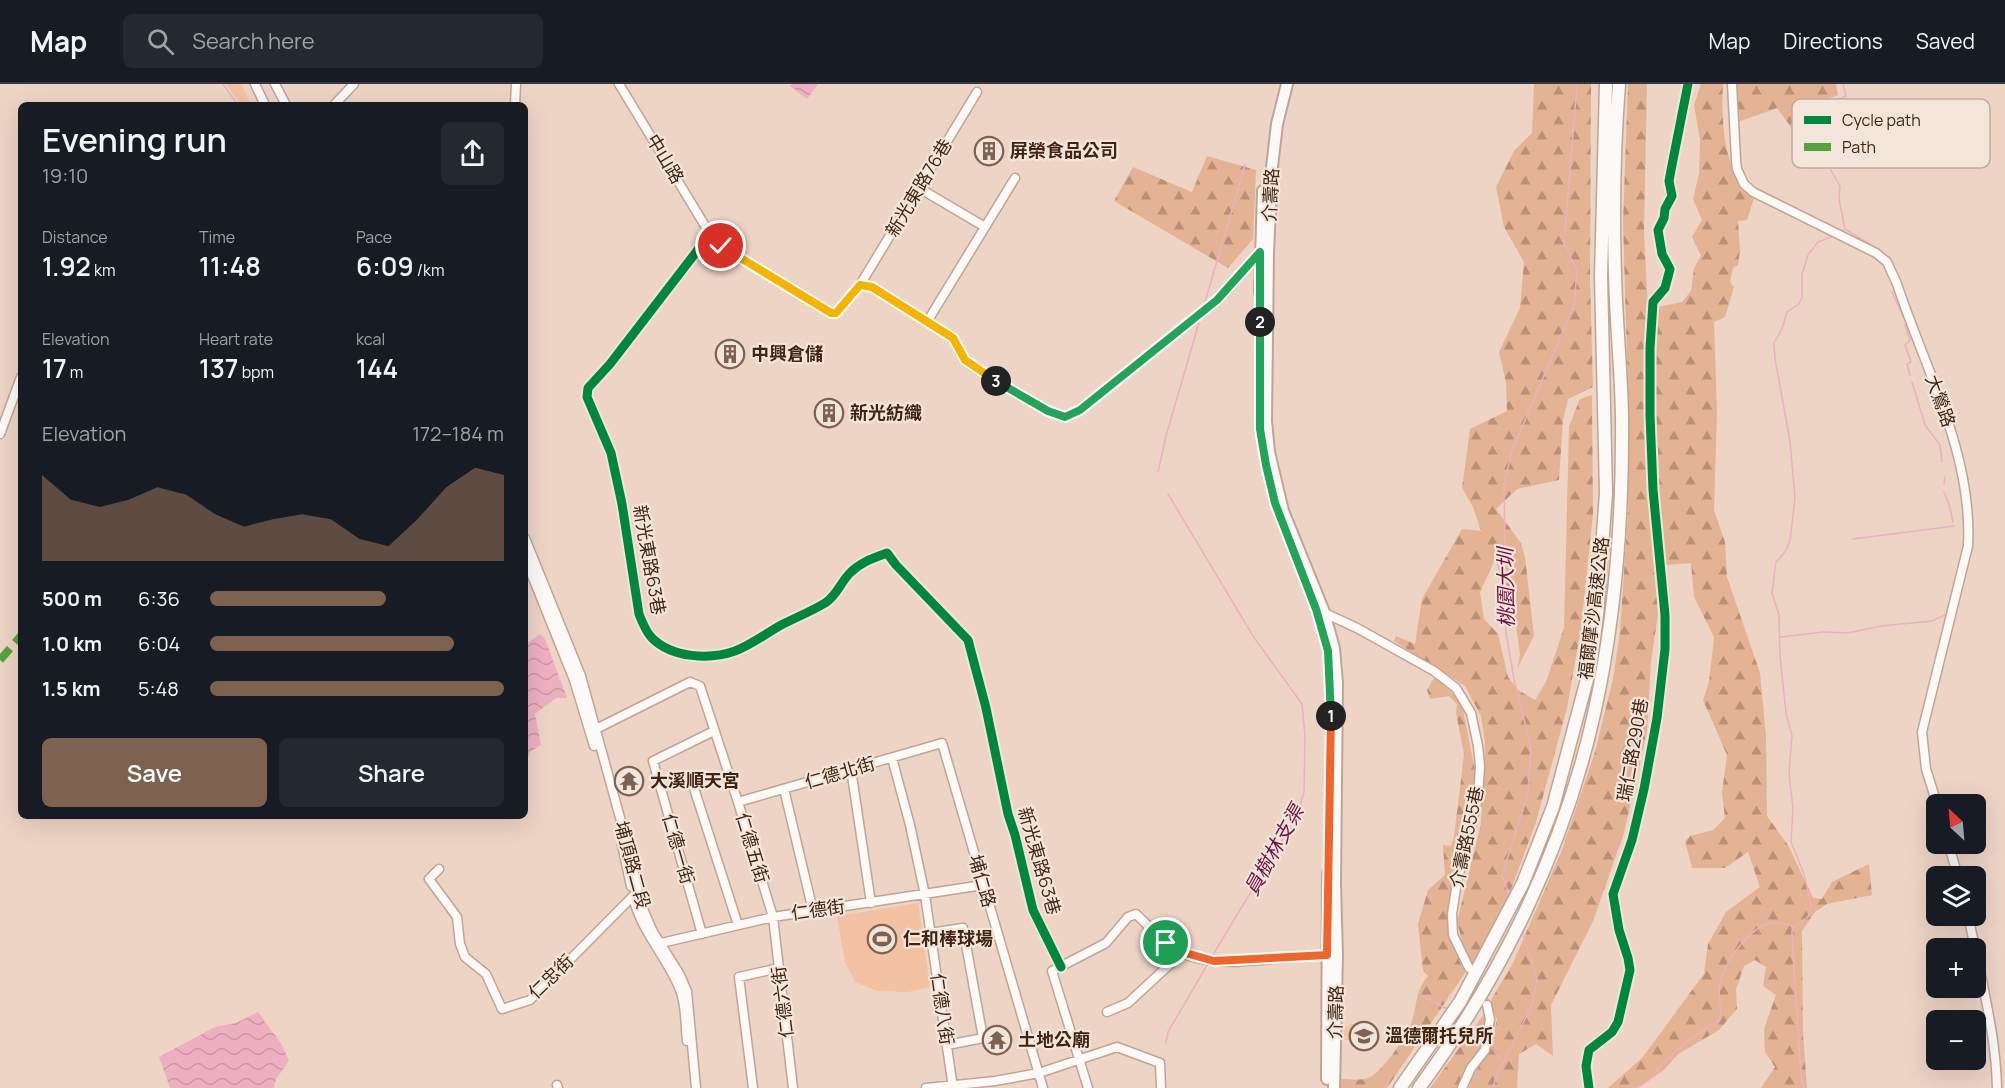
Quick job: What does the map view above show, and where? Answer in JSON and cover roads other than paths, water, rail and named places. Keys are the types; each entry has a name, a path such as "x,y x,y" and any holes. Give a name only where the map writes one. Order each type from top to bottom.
{"highway":[{"name":"福爾摩沙高速公路","path":"1406,1086 1453,1013 1523,883 1553,807 1590,668 1597,615 1606,493 1601,276 1606,84"},
{"name":"福爾摩沙高速公路","path":"1419,1088 1465,1023 1530,901 1566,812 1594,716 1603,671 1617,559 1622,415 1615,275 1614,149 1618,84"}],"main road":[{"name":"介壽路","path":"1280,84 1271,119 1265,164 1260,429 1275,503 1320,611 1328,651 1332,697 1334,1088"},
{"name":"介壽路","path":"1264,253 1277,123 1287,84"},
{"name":"介壽路","path":"1327,1088 1332,956"}],"street":[{"path":"255,84 264,102"},
{"path":"275,84 284,102"},
{"path":"337,102 354,84"},
{"path":"515,102 516,84"},
{"name":"中山路","path":"619,84 710,234"},
{"name":"瑞仁路290巷","path":"1588,1088 1586,1066 1589,1050 1612,1032 1618,1022 1630,970 1612,894 1632,840 1644,789 1657,718 1665,649 1665,615 1653,490 1650,348 1653,302 1665,288 1670,269 1662,254 1658,230 1672,196 1671,165 1688,84"},
{"name":"大鶯路","path":"1732,84 1737,169 1744,184 1763,198 1835,231 1876,253 1887,262 1949,426 1962,473 1969,522 1968,546 1922,732 1926,769 1934,794"},
{"name":"新光東路76巷","path":"710,234 721,246 831,313 836,313 860,285 978,92"},
{"path":"927,322 1015,178"},
{"path":"919,188 985,227"},
{"name":"新光東路63巷","path":"710,234 610,364 588,388 587,397 611,453 622,504 639,614 643,625 651,637 660,644 680,652 705,656 736,650 826,603 836,594 850,572 865,561 887,553 968,640 986,708 1008,814 1016,835 1034,910 1061,967"},
{"path":"860,285 872,287 953,338 965,360 996,382 1048,411 1065,417 1080,410 1217,300 1264,253"},
{"path":"0,434 18,385"},
{"name":"埔頂路二段","path":"528,545 581,676 592,731"},
{"name":"埔頂路二段","path":"528,565 592,731 630,854 636,895 682,996 690,1088"},
{"name":"介壽路555巷","path":"1320,611 1358,628 1434,671 1456,688 1471,713 1480,766 1478,798 1457,882 1452,914 1454,935 1469,968"},
{"name":"仁德五街","path":"592,731 690,682 700,686 772,917"},
{"name":"仁德一街","path":"702,934 653,761 714,731"},
{"name":"仁德北街","path":"738,802 942,743"},
{"name":"埔仁路","path":"942,743 1043,1088"},
{"name":"仁德八街","path":"892,758 910,825 925,895 953,1087"},
{"path":"851,769 871,903"},
{"path":"692,782 738,925"},
{"path":"784,789 813,911"},
{"name":"仁忠街","path":"439,869 429,879 457,917 460,944 465,957 486,974 502,1009 530,1000 636,895"},
{"name":"仁德街","path":"657,944 772,917 983,885"},
{"path":"1088,1088 1052,971 1106,943 1128,917 1136,914 1166,943 1182,952 1210,960 1332,956"},
{"name":"仁德六街","path":"772,917 793,1088"},
{"path":"930,933 963,928 983,1038 947,1045"},
{"name":"埔頂路二段","path":"657,944 680,975 687,991 696,1088"},
{"path":"1107,1012 1128,1003 1182,952"},
{"path":"753,1088 739,977 779,968"},
{"path":"1985,998 1993,1039 1996,1088"},
{"path":"1462,1088 1471,1068 1485,1050 1490,1019 1487,1005"},
{"path":"926,1088 996,1084 1039,1073 1117,1047 1160,1063 1161,1088"}],"water":[{"path":"792,84 818,84 807,99 790,86"},
{"path":"540,634 545,639 567,698 556,698 535,714 541,745 531,751 528,758 528,643"},
{"path":"258,1012 282,1045 289,1061 276,1079 274,1088 170,1088 159,1057 215,1027 236,1023"}],"waterway":[{"path":"223,84 236,102"},
{"name":"桃園大圳","path":"1510,897 1502,875 1528,794 1531,747 1514,679 1506,633 1504,484 1512,451 1574,305 1577,270 1564,244 1577,84"},
{"path":"1840,99 1846,96 1843,84"},
{"name":"員樹林支渠","path":"1205,302 1245,165"},
{"path":"1830,168 1840,186 1839,199 1845,229 1841,232"},
{"path":"1845,229 1870,244"},
{"path":"1804,1088 1800,1065 1792,931 1808,917 1811,905 1804,874 1791,842 1793,808 1789,772 1792,736 1786,713 1780,656 1779,615 1772,593 1776,562 1785,552 1790,541 1795,498 1790,441 1774,343 1782,329 1787,312 1799,304 1802,297 1802,274 1808,255 1818,242 1834,236"},
{"path":"1892,292 1903,317"},
{"name":"員樹林支渠","path":"1158,472 1166,436 1200,319"},
{"path":"1905,325 1910,340 1905,345 1911,362 1907,364 1910,375"},
{"path":"1912,382 1925,425 1940,445 1942,462"},
{"path":"1944,484 1945,477"},
{"path":"1944,492 1953,522"},
{"name":"員樹林支渠","path":"1168,494 1253,636 1302,704 1305,736 1304,792 1298,814 1211,958"},
{"path":"1853,539 1954,526"},
{"path":"1781,637 1823,632 1848,633 1881,626 1932,621 1945,615"},
{"path":"1633,1088 1649,1080 1679,1048 1720,1019 1720,982 1732,956 1746,939 1762,926 1770,923 1794,926"},
{"name":"桃園大圳","path":"1493,1088 1496,1077 1532,1005 1537,980 1522,930"},
{"name":"員樹林支渠","path":"1166,1043 1168,1032 1209,962"},
{"path":"1424,997 1447,1009"},
{"path":"1468,1025 1483,1037"},
{"path":"1490,1045 1503,1063"}],"tunnel":[{"path":"1472,973 1487,1005"}],"place":[{"name":"屏榮食品公司","path":"989,151"},
{"name":"中興倉儲","path":"730,354"},
{"name":"新光紡織","path":"829,413"},
{"name":"大溪順天宮","path":"629,781"},
{"name":"仁和棒球場","path":"882,939"},
{"name":"溫德爾托兒所","path":"1364,1036"},
{"name":"土地公廟","path":"997,1040"}]}
